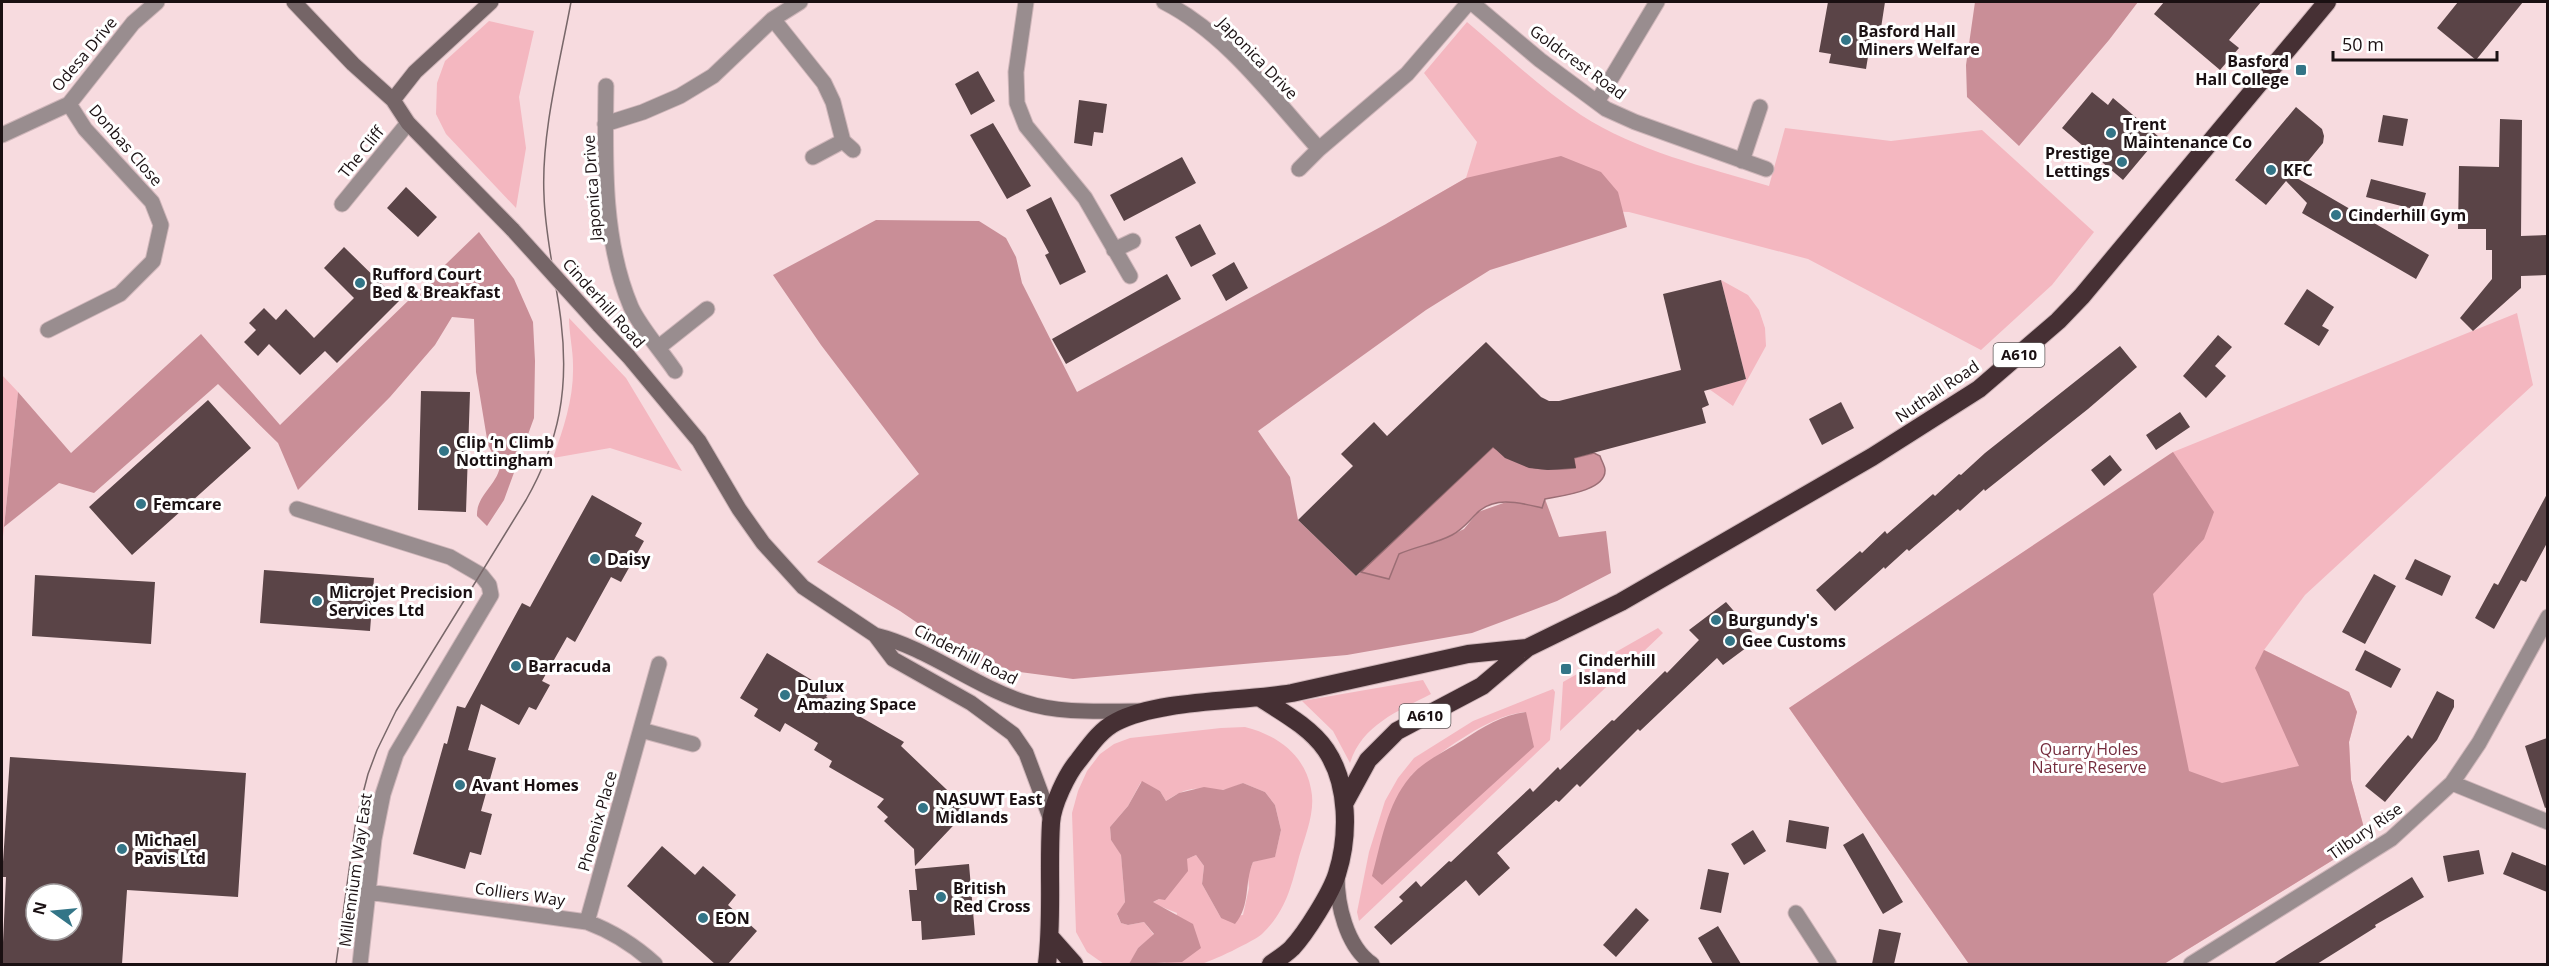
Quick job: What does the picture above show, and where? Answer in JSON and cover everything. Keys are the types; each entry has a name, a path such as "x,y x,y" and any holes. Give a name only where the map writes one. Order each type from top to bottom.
{"highway":[{"name":"Nuthall Road","path":"1527,648 1621,602 1700,557 1872,457 1979,389 2058,321 2082,296 2327,2"},
{"name":"A610","path":"1047,964 1050,937 1051,820 1068,773 1100,734 1116,722 1148,711 1184,705 1262,699 1468,654 1527,648"},
{"name":"A610","path":"1344,804 1368,760 1397,731 1482,686 1527,648"},
{"path":"1262,699 1295,720 1326,750 1337,774 1344,804 1345,833 1337,875 1308,927 1292,948 1271,964"},
{"path":"1050,937 1074,964"}],"street":[{"name":"Odesa Drive","path":"2,135 69,104 133,23 157,2"},
{"name":"Cinderhill Road","path":"294,2 353,64 393,100 408,123 513,230 629,357 699,441 739,508 802,587 875,635 901,642 996,691 1027,703 1073,710 1148,711"},
{"path":"393,100 415,72 491,2"},
{"name":"Japonica Drive","path":"605,124 671,100 713,76 773,19 800,2"},
{"path":"1026,2 1016,72 1017,103 1026,126 1085,198 1130,276"},
{"name":"Japonica Drive","path":"1164,2 1177,8 1213,35 1236,57 1319,149"},
{"path":"1299,169 1319,149 1407,74 1470,2"},
{"name":"Goldcrest Road","path":"1470,2 1540,60 1606,109 1635,122 1766,168"},
{"path":"1597,102 1657,2"},
{"path":"773,19 824,83 848,146 813,157"},
{"name":"Japonica Drive","path":"606,86 608,210 614,247 632,310 675,372"},
{"name":"Donbas Close","path":"48,330 120,294 153,261 161,225 152,202 85,129 69,104"},
{"path":"1742,161 1760,107"},
{"name":"The Cliff","path":"342,204 408,123"},
{"path":"1114,250 1133,241"},
{"path":"659,347 707,309"},
{"name":"Millennium Way East","path":"297,509 450,557 481,575 486,580 491,595 396,754 383,795 360,964"},
{"name":"Tilbury Rise","path":"2192,964 2391,839 2452,783 2479,743 2547,617"},
{"name":"Cinderhill Road","path":"875,635 893,659 971,703 1013,734 1030,762 1051,820"},
{"name":"Phoenix Place","path":"587,922 659,664"},
{"path":"641,730 693,744"},
{"path":"2452,783 2547,822"},
{"path":"1337,875 1340,910 1350,936 1365,960 1372,964"},
{"name":"Colliers Way","path":"368,892 587,922 619,936 655,964"},
{"path":"1796,913 1829,964"}],"green space":[{"path":"1975,2 2138,2 2109,40 2019,146 1967,97 1966,65"},
{"path":"489,21 534,31 519,97 526,148 516,208 446,134 436,114 437,83 445,61"},
{"path":"1467,22 1537,82 1581,115 1625,139 1672,157 1769,186 1785,128 1891,141 1982,130 2094,232 2052,285 1981,350 1808,259 1629,212 1598,211 1386,224 1466,178 1477,142 1424,73"},
{"path":"1561,156 1601,172 1618,192 1627,227 1490,270 1426,310 1258,431 1290,477 1298,520 1356,576 1361,572 1389,579 1399,554 1418,545 1437,542 1464,529 1478,512 1512,500 1545,499 1559,537 1606,531 1611,573 1557,601 1472,633 1347,655 1073,679 1005,670 963,654 900,611 817,562 919,474 821,345 773,275 876,220 979,221 1006,238 1016,257 1022,283 1077,392 1466,178"},
{"path":"479,232 514,279 533,322 535,361 534,418 504,500 487,526 477,516 478,509 500,467 488,445 476,372 474,319 452,317 435,345 390,397 298,490 278,443 218,384 94,493 59,483 4,527 18,392 71,453 201,334 280,425"},
{"path":"1721,280 1748,295 1759,310 1765,328 1766,346 1733,406 1709,389 1746,379"},
{"name":"Quarry Holes Nature Reserve","path":"2517,313 2533,385 2305,595 2264,650 2349,692 2357,712 2349,742 2351,780 2367,839 2164,964 1969,964 1789,708 2173,452"},
{"path":"569,318 626,378 682,471 610,448 553,458 572,389 573,359"},
{"path":"2,375 18,392 2,546"},
{"name":"Quarry Holes Nature Reserve","path":"2173,452 2214,512 2204,539 2153,594 2189,771 2222,783 2299,766 2255,668 2264,650 2349,692 2357,712 2349,742 2351,780 2367,839 2164,964 1969,964 1789,708"},
{"path":"1658,628 1663,633 1560,731 1563,682"},
{"path":"1423,680 1431,694 1394,713 1372,729 1363,739 1350,763 1333,731 1302,701"},
{"path":"1553,689 1555,692 1550,740 1359,921 1357,912 1369,852 1385,801 1398,778 1414,758 1473,721","holes":["1526,712 1410,776 1465,736 1496,720"]},
{"path":"1526,712 1534,747 1382,885 1372,876 1378,850 1390,811 1410,777 1428,761 1485,726"},
{"path":"1245,727 1268,735 1288,748 1303,766 1311,789 1312,806 1309,823 1290,888 1277,916 1258,937 1213,960 1196,965 1163,964 1168,961 1177,913 1152,903 1159,899 1187,859 1196,855 1204,866 1202,884 1221,918 1243,915 1249,888 1248,875 1253,862 1275,856 1281,830 1275,805 1265,792 1243,783 1224,790 1187,790 1166,801 1160,791 1141,782 1128,806 1110,827 1111,840 1121,854 1125,902 1117,915 1121,923 1128,925 1144,922 1154,935 1138,948 1130,964 1104,964 1087,952 1076,932 1072,813 1087,771 1100,754 1114,744 1130,738"},
{"path":"1142,781 1160,791 1166,801 1179,793 1204,787 1223,790 1243,783 1265,792 1275,805 1281,830 1275,857 1253,862 1243,909 1235,924 1221,918 1202,884 1204,866 1196,855 1187,859 1188,871 1165,900 1159,899 1153,902 1193,924 1201,948 1182,962 1129,964 1138,948 1154,934 1144,922 1128,925 1121,923 1117,914 1125,902 1121,855 1111,840 1110,827 1128,806"}],"shaded area":[{"path":"1493,447 1523,464 1540,469 1575,468 1574,458 1594,453 1600,456 1605,470 1598,483 1590,488 1545,499 1542,508 1499,502 1483,508 1452,535 1399,554 1389,579 1361,572"}],"building":[{"name":"Basford Hall Miners Welfare","path":"1828,2 1885,2 1881,28 1873,26 1866,69 1829,63 1831,54 1819,52"},
{"path":"2164,2 2261,2 2229,40 2239,48 2220,70 2154,14"},
{"path":"2458,2 2523,2 2476,60 2437,28"},
{"path":"978,71 995,101 971,115 955,84"},
{"name":"Trent Maintenance Co","path":"2092,92 2108,105 2113,98 2159,137 2123,180 2062,128"},
{"path":"1079,100 1107,104 1103,133 1094,132 1092,146 1074,143"},
{"path":"2296,107 2322,129 2324,136 2323,143 2295,177 2429,255 2416,279 2302,213 2307,203 2286,181 2266,205 2235,180"},
{"path":"2383,115 2408,119 2403,146 2378,142"},
{"path":"2500,119 2522,120 2521,236 2547,235 2547,275 2521,276 2521,288 2473,331 2460,318 2492,279 2492,250 2486,250 2486,229 2458,229 2459,166 2499,167"},
{"path":"993,123 1031,186 1007,199 970,135"},
{"path":"1182,157 1196,183 1124,221 1110,195"},
{"path":"2371,179 2426,193 2421,211 2366,197"},
{"path":"406,187 437,217 418,237 387,208"},
{"path":"1051,197 1086,272 1060,285 1045,255 1049,253 1026,210"},
{"path":"1200,224 1216,254 1191,267 1175,237"},
{"path":"344,247 399,301 337,363 325,351 300,375 269,344 258,356 244,342 256,330 249,323 264,308 276,320 286,309 314,338 354,298 324,268"},
{"path":"1234,262 1248,288 1226,301 1212,275"},
{"path":"1167,274 1181,299 1066,364 1052,339"},
{"path":"1721,280 1746,379 1704,391 1709,405 1702,408 1706,423 1574,458 1576,468 1548,470 1529,468 1505,458 1493,447 1356,576 1298,520 1353,466 1341,454 1374,422 1387,436 1486,342 1541,397 1549,401 1559,401 1681,370 1663,294"},
{"path":"2307,289 2334,307 2322,326 2329,330 2319,346 2284,324"},
{"path":"2218,335 2232,347 2215,366 2226,376 2206,398 2183,376"},
{"path":"2120,346 2137,367 2088,409 1985,491 1984,489 1960,511 1958,509 1909,551 1907,549 1885,569 1884,567 1835,611 1816,590 1860,551 1862,553 1885,531 1887,534 1933,494 1935,496 1959,474 1961,475 1985,453"},
{"name":"Clip ‘n Climb Nottingham","path":"421,391 470,392 466,512 418,510"},
{"path":"208,400 251,448 132,555 89,507"},
{"path":"1841,402 1854,428 1822,445 1809,419"},
{"path":"2180,412 2190,427 2156,450 2146,435"},
{"path":"2110,455 2122,470 2104,486 2091,470"},
{"path":"2547,494 2547,543 2526,582 2521,580 2494,629 2475,618 2494,583 2498,585"},
{"path":"592,495 642,523 635,536 644,541 621,582 611,577 575,642 567,637 542,681 550,685 536,710 529,707 519,725 481,704 468,750 496,758 481,811 492,814 481,855 470,852 465,869 413,854 444,743 447,744 457,706 465,708 522,603 530,607"},
{"path":"2415,559 2451,576 2442,596 2405,579"},
{"name":"Microjet Precision Services Ltd","path":"264,570 374,578 370,631 260,623"},
{"path":"2374,574 2396,586 2365,644 2342,632"},
{"path":"35,575 155,582 151,644 32,636"},
{"path":"1726,602 1758,639 1723,665 1717,658 1640,731 1638,729 1580,787 1577,784 1559,802 1556,800 1497,853 1510,868 1479,896 1466,880 1391,945 1374,927 1403,901 1399,897 1416,881 1421,887 1530,788 1533,792 1558,767 1560,770 1665,671 1667,673 1699,640 1689,630"},
{"path":"2365,650 2401,669 2391,688 2355,670"},
{"path":"767,653 830,691 826,697 904,742 901,746 968,810 915,866 914,849 884,821 888,817 877,807 884,799 829,767 832,761 814,750 818,743 785,723 780,732 754,716 758,709 740,698"},
{"path":"2437,691 2454,700 2454,707 2437,740 2385,802 2365,786 2408,735 2412,739"},
{"path":"2547,738 2547,807 2545,808 2525,746"},
{"name":"Michael Pavis Ltd","path":"10,757 246,773 238,897 127,890 122,964 2,964 6,877 2,877"},
{"path":"1789,820 1829,827 1826,849 1786,842"},
{"path":"1753,830 1766,851 1744,865 1731,844"},
{"path":"1863,833 1903,902 1883,914 1843,845"},
{"name":"EON","path":"662,846 695,875 703,866 736,895 728,905 757,931 728,964 715,964 627,886"},
{"path":"2479,850 2484,874 2448,882 2443,856"},
{"path":"2512,852 2547,866 2547,892 2503,874"},
{"name":"British Red Cross","path":"969,864 975,935 922,940 921,921 912,921 909,890 917,890 915,869"},
{"path":"1708,869 1729,873 1721,913 1700,909"},
{"path":"2412,877 2424,897 2375,925 2376,927 2317,964 2273,964"},
{"path":"1636,908 1649,920 1616,957 1603,945"},
{"path":"1718,926 1741,964 1713,964 1698,938"},
{"path":"1879,929 1901,933 1894,964 1872,964"}],"tram line":[{"path":"336,964 356,820 377,750 396,711 526,500 538,478 554,435 564,369 559,305 546,226 544,172 548,123 571,2"}],"place":[{"name":"Basford Hall Miners Welfare","path":"1846,40"},
{"name":"Basford Hall College","path":"2301,70"},
{"name":"Trent Maintenance Co","path":"2111,133"},
{"name":"Prestige Lettings","path":"2122,162"},
{"name":"KFC","path":"2271,170"},
{"name":"Cinderhill Gym","path":"2336,215"},
{"name":"Rufford Court Bed & Breakfast","path":"360,283"},
{"name":"Clip ‘n Climb Nottingham","path":"444,451"},
{"name":"Femcare","path":"141,504"},
{"name":"Daisy","path":"595,559"},
{"name":"Microjet Precision Services Ltd","path":"317,601"},
{"name":"Burgundy's","path":"1716,620"},
{"name":"Gee Customs","path":"1730,641"},
{"name":"Barracuda","path":"516,666"},
{"name":"Cinderhill Island","path":"1566,669"},
{"name":"Dulux Amazing Space","path":"785,695"},
{"name":"Avant Homes","path":"460,785"},
{"name":"NASUWT East Midlands","path":"923,808"},
{"name":"Michael Pavis Ltd","path":"122,849"},
{"name":"British Red Cross","path":"941,897"},
{"name":"EON","path":"703,918"}]}
